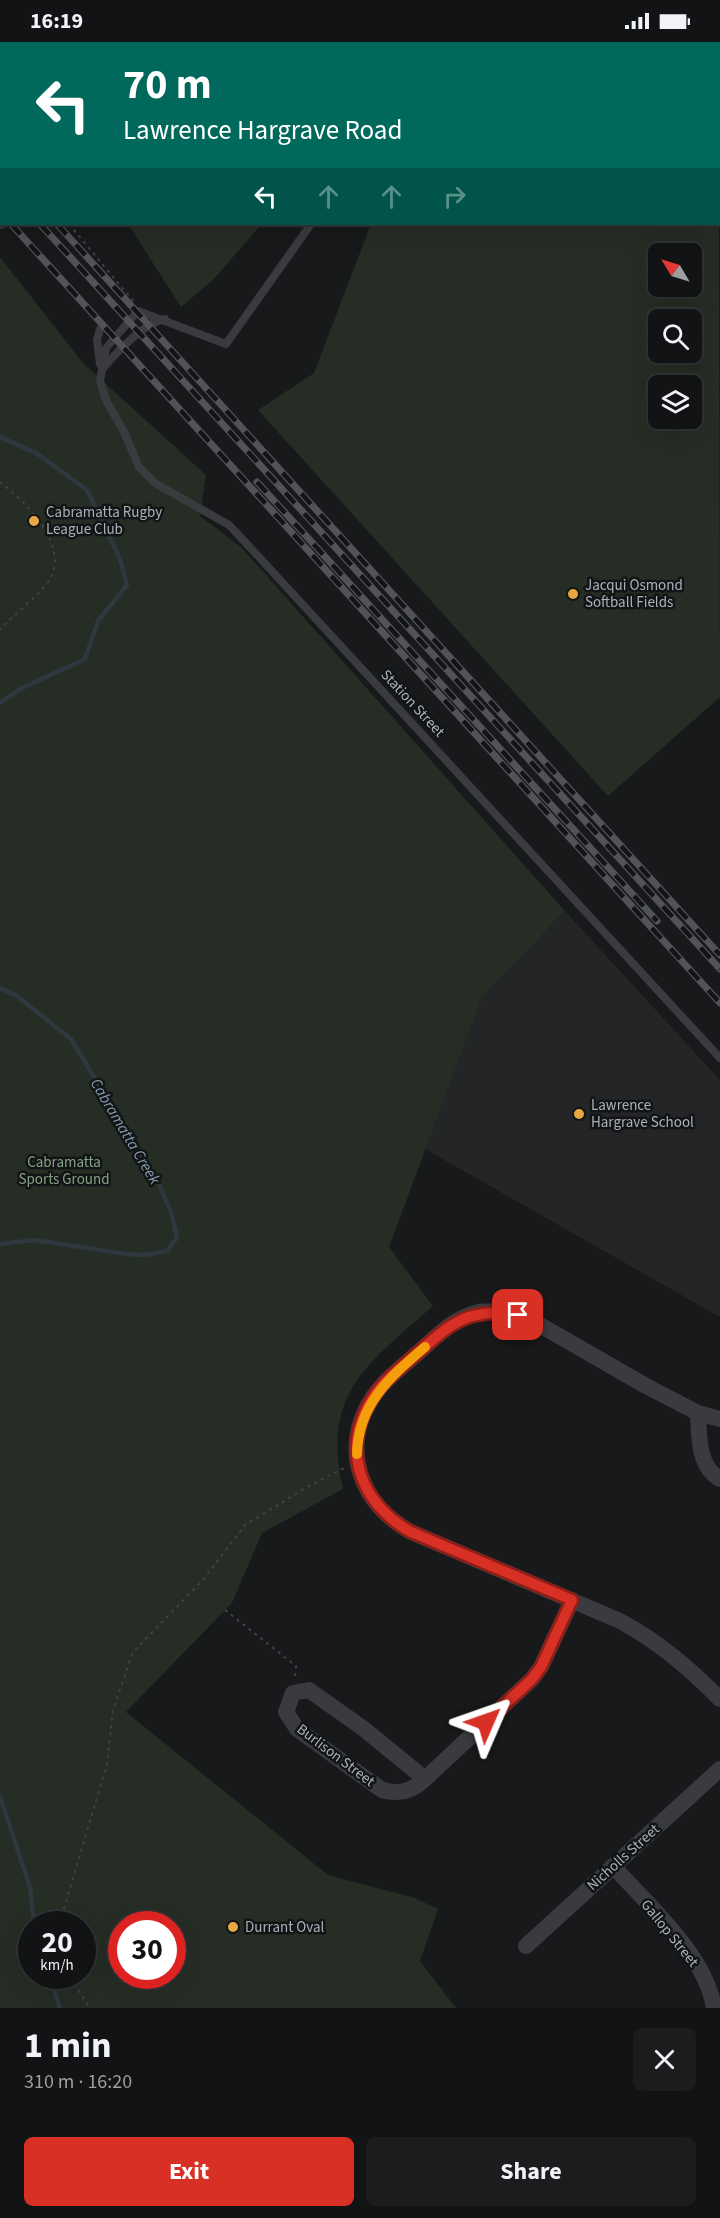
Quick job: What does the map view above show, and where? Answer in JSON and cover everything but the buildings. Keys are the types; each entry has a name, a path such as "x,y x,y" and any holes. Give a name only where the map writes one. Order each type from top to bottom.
{"street":[{"path":"720,1419 698,1413 533,1321 518,1315 481,1312 453,1322 380,1387 361,1423 357,1452 359,1467 370,1497 392,1521 411,1532 620,1621 662,1645 720,1699"},
{"path":"698,1413 704,1459 712,1474 720,1479"},
{"name":"Burlison Street","path":"292,1693 286,1712 297,1729 382,1790 395,1794 416,1788 532,1679 541,1667 572,1600"},
{"path":"292,1693 309,1690 364,1729 425,1779"},
{"name":"Nicholls Street","path":"526,1946 720,1769"},
{"name":"Gallop Street","path":"613,1866 692,1958 706,1980 714,2008"}],"lane":[{"path":"101,370 110,340 138,311 166,319 226,344 310,225"},
{"path":"101,370 119,350 147,328 156,321 166,319"},
{"name":"Station Street","path":"100,329 97,340 101,370 100,381 106,400 140,466 155,483 229,525 720,1058"}],"path":[{"path":"70,225 119,280 138,311"},
{"path":"0,482 15,494 45,530 50,539 55,567 47,584 0,630"},
{"path":"63,1911 107,1764 113,1710 133,1652 202,1581 245,1525 342,1468 359,1467"},
{"path":"225,1610 296,1666 292,1693"},
{"path":"77,1989 90,2008"}],"shaded area":[{"name":"Lawrence Hargrave School","path":"565,911 720,1080 720,1317 425,1149 482,996"}],"green space":[{"path":"129,225 261,225 212,281 181,307"},
{"name":"Jacqui Osmond Softball Fields","path":"371,225 719,225 720,697 608,796 258,410 314,373"},
{"name":"Cabramatta Sports Ground","path":"0,257 84,364 206,475 200,516 241,547 565,911 482,997 389,1247 433,1306 388,1346 355,1383 345,1404 339,1428 338,1456 343,1489 262,1533 232,1603 126,1712 328,1875 415,1898 438,1909 420,1961 456,2008 0,2008"}],"waterway":[{"name":"Cabramatta Creek","path":"0,227 5,225"},
{"name":"Cabramatta Creek","path":"0,437 36,453 87,490 120,559 127,585 98,621 85,659 20,689 0,703"},
{"name":"Cabramatta Creek","path":"0,988 17,996 71,1039 160,1186 172,1215 177,1238 167,1251 146,1255 125,1254 35,1240 0,1244"},
{"path":"0,1797 30,1887 33,1911"},
{"path":"53,1989 60,2008"}],"railway":[{"path":"12,225 720,1003"},
{"path":"41,225 720,969"},
{"path":"58,225 720,955"},
{"path":"257,482 657,921"}],"slow traffic":[{"path":"357,1454 361,1423 373,1398 380,1387 425,1347"}],"place":[{"name":"Cabramatta Rugby League Club","path":"34,521"},
{"name":"Jacqui Osmond Softball Fields","path":"573,594"},
{"name":"Lawrence Hargrave School","path":"579,1114"},
{"name":"Durrant Oval","path":"233,1927"}],"route":[{"path":"486,1722 532,1679 541,1667 572,1600 411,1532 392,1521 370,1497 361,1476 357,1462 358,1436 366,1410 380,1387 453,1322 481,1312 518,1315"}]}
